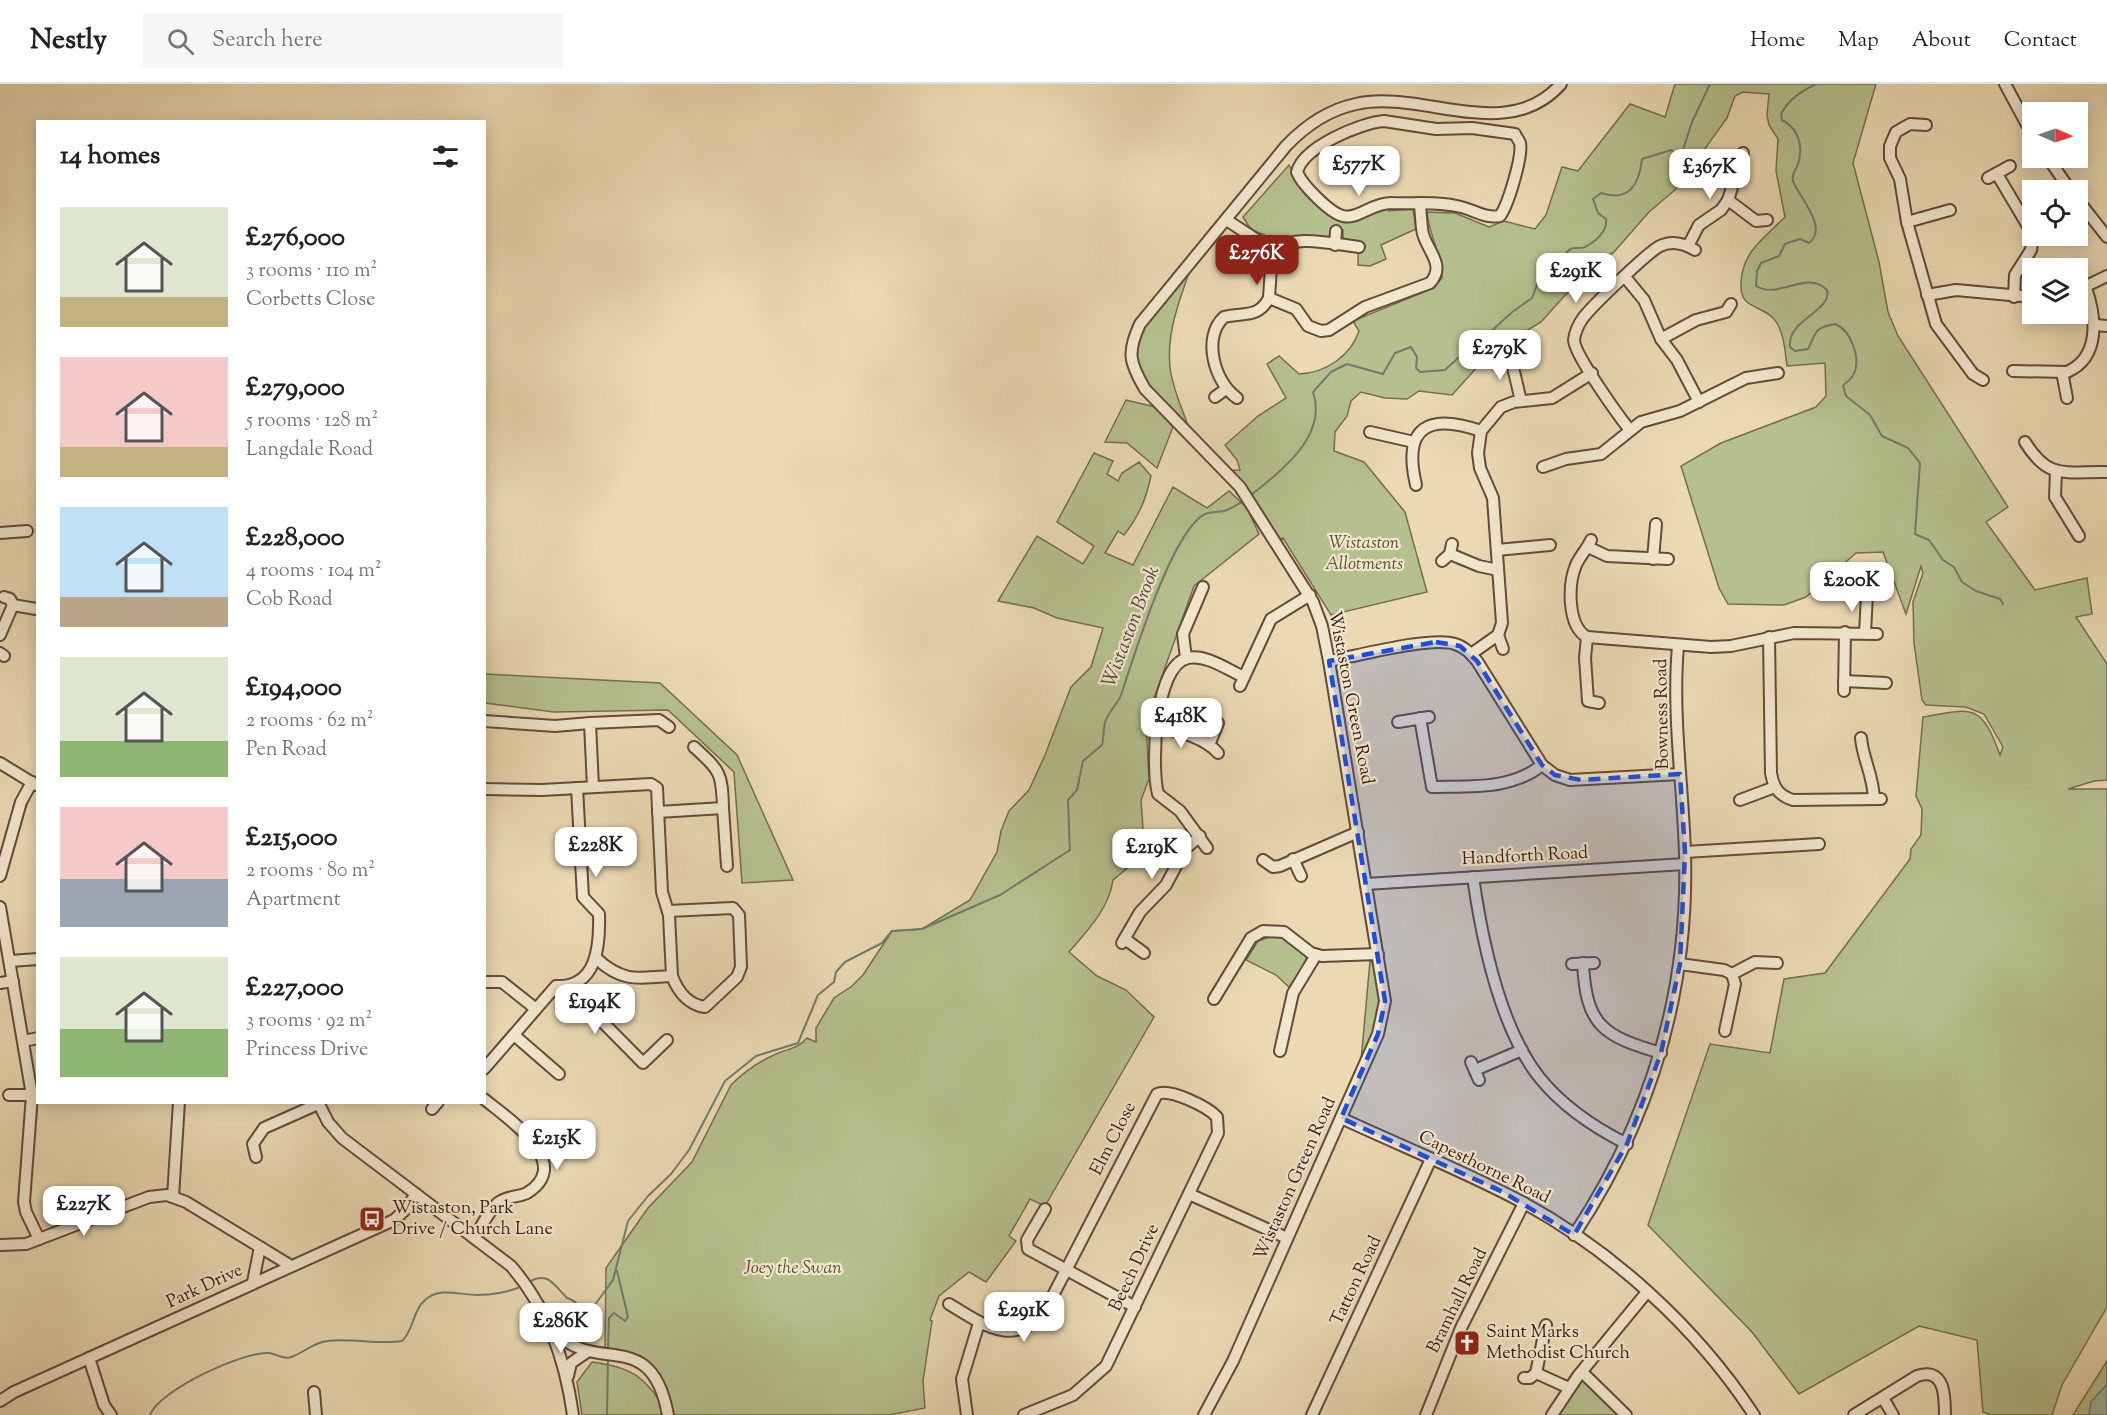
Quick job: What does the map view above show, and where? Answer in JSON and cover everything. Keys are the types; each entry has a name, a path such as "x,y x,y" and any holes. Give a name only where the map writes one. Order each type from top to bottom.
{"street":[{"name":"Wistaston Green Road","path":"1204,1415 1233,1361 1383,1020 1385,992 1329,661 1322,626 1310,595 1240,487 1145,388 1131,359 1131,344 1140,324 1295,136 1310,123 1356,104 1380,102 1462,111 1515,111 1550,96 1561,84"},
{"path":"2005,84 2022,115"},
{"path":"1384,121 1436,129 1505,131 1515,134 1520,142 1520,153 1506,208 1500,216 1492,218 1460,206 1420,205 1385,203 1371,206 1351,217 1340,216 1302,183 1297,172 1299,165 1325,144 1368,122 1384,121"},
{"path":"1926,125 1915,123 1900,129 1894,135 1890,146 1890,158 1900,179 1907,222 1939,329 1973,374 1983,380"},
{"path":"1629,429 1613,409 1576,348 1577,328 1589,312 1661,245 1677,243 1692,248 1699,225 1721,210 1728,201 1742,158 1723,156"},
{"path":"2010,166 1992,176 2022,218"},
{"path":"1728,201 1756,221 1767,220"},
{"path":"1269,298 1296,309 1311,329 1329,330 1365,307 1430,283 1437,270 1437,263 1424,236 1420,205"},
{"path":"1907,222 1950,210"},
{"path":"2088,213 2107,237"},
{"path":"1227,220 1251,238 1268,246 1272,251 1269,298 1258,312 1244,316 1230,315 1218,323 1210,343 1226,389 1237,398"},
{"path":"1335,245 1336,231"},
{"path":"1272,251 1285,243 1296,241 1359,247"},
{"path":"2014,297 2015,275 2032,246"},
{"path":"2088,286 2107,276"},
{"path":"1625,277 1644,300 1661,339 1677,360 1699,402"},
{"path":"1927,295 1956,290 2022,297"},
{"path":"2013,371 2062,372 2071,370 2083,359 2093,339 2095,325 2088,306"},
{"path":"1661,339 1696,320 1730,311"},
{"path":"2095,325 2107,326"},
{"path":"1510,359 1521,401"},
{"path":"2062,372 2067,398"},
{"path":"1471,654 1498,634 1502,623 1493,498 1480,468 1478,453 1481,431 1501,407 1521,401 1552,398 1592,373"},
{"path":"1542,466 1566,459 1601,454 1629,429 1648,418 1680,411 1738,381 1758,381 1778,373"},
{"path":"1215,397 1226,389"},
{"path":"1402,480 1415,481 1414,442 1422,428 1431,423 1458,423 1481,431"},
{"path":"1370,432 1386,429 1414,442"},
{"path":"2025,442 2038,462 2056,471 2107,472"},
{"path":"2056,471 2055,497 2079,536"},
{"path":"0,533 27,531"},
{"path":"1653,558 1659,532"},
{"path":"1497,550 1542,543"},
{"path":"1599,703 1588,701 1585,658 1587,637 1574,622 1572,589 1576,566 1589,544 1607,556 1668,559"},
{"path":"1448,553 1479,566 1498,570"},
{"path":"1186,658 1183,634 1204,594"},
{"path":"1207,848 1180,811 1158,794 1155,728 1157,712 1172,672 1177,664 1186,658 1205,659 1242,682 1271,619 1310,595"},
{"path":"0,635 9,601 36,609"},
{"path":"1678,646 1731,646 1794,633 1871,633 1863,601"},
{"path":"1845,632 1844,686 1879,686"},
{"path":"1498,634 1503,649"},
{"name":"Bowness Road","path":"1574,1234 1627,1144 1647,1098 1661,1053 1680,964 1685,864 1675,692 1678,646 1587,637"},
{"path":"1769,637 1771,772 1775,787 1782,796 1793,800 1878,799 1872,775 1858,754 1861,738"},
{"path":"1329,661 1443,642 1460,646 1471,654 1542,765 1555,775 1570,780 1680,774"},
{"path":"1398,722 1425,718 1432,787 1507,783 1525,777 1542,765"},
{"path":"486,721 555,726 658,720 669,727"},
{"path":"590,723 593,787"},
{"path":"1155,728 1174,730 1213,749 1218,723"},
{"path":"694,747 715,767 722,779 727,866"},
{"path":"0,763 34,784 21,802 0,876"},
{"path":"486,789 651,784 658,791 662,892 668,911 672,976 677,989 696,1006 705,1007 737,976 741,967 739,915 733,908 668,911"},
{"path":"1740,800 1775,787"},
{"path":"486,1067 556,986 577,983 597,959 600,941 599,914 583,897 577,788"},
{"path":"658,812 723,808"},
{"path":"1263,860 1276,868 1358,832"},
{"path":"1144,953 1123,941 1140,912 1166,885 1185,849 1200,837"},
{"path":"1685,852 1819,844"},
{"path":"1293,859 1301,876"},
{"name":"Handforth Road","path":"1366,884 1685,864"},
{"path":"1473,877 1480,924 1493,972 1522,1050 1540,1078 1563,1103 1600,1130 1627,1144"},
{"path":"0,911 32,1095 24,1202 26,1212 39,1239"},
{"path":"1214,999 1218,983 1251,938 1263,931 1284,932 1316,955 1340,957 1378,954"},
{"path":"1280,1051 1293,993 1316,955"},
{"path":"10,961 36,959"},
{"path":"597,959 611,972 624,978 672,976"},
{"path":"1732,974 1755,962 1777,963"},
{"path":"1572,964 1589,963 1586,998 1600,1024 1620,1040 1661,1053"},
{"path":"1680,964 1724,970 1732,974 1735,984 1725,1031"},
{"path":"0,983 13,981"},
{"path":"486,982 502,982 536,1009"},
{"path":"567,986 643,1063 667,1040"},
{"path":"514,1035 559,1074"},
{"path":"24,1041 36,1038"},
{"path":"1475,1071 1522,1050"},
{"name":"Elm Close","path":"1066,1270 1153,1100 1162,1092 1172,1093 1212,1112 1219,1121 1218,1133 1189,1194"},
{"path":"9,1095 32,1095"},
{"path":"474,1238 501,1200 525,1194 537,1183 543,1166 539,1148 486,1100"},
{"path":"173,1197 179,1104"},
{"path":"256,1156 252,1144 264,1128 316,1104"},
{"path":"319,1104 328,1122 342,1138 511,1266 531,1292 550,1325 565,1342 587,1352 614,1353 642,1362 653,1375 665,1399 668,1415"},
{"name":"Capesthorne Road","path":"1341,1118 1524,1203 1574,1234 1647,1292 1710,1356 1754,1415"},
{"name":"Tatton Road","path":"1312,1415 1431,1159"},
{"name":"Park Drive","path":"0,1401 14,1392 253,1282 394,1220 405,1210 416,1194"},
{"path":"1189,1194 1287,1238"},
{"name":"Beech Drive","path":"1030,1414 1073,1395 1100,1373 1111,1358 1189,1194"},
{"path":"0,1245 20,1246 149,1197 173,1197 291,1266"},
{"name":"Bramhall Road","path":"1426,1415 1461,1328 1524,1203"},
{"path":"1045,1209 1027,1240 1027,1247 1135,1307"},
{"path":"253,1282 260,1247"},
{"path":"949,1304 979,1323 1006,1331 1020,1330 1029,1326 1043,1313 1066,1270"},
{"path":"1552,1415 1569,1388 1647,1292"},
{"path":"967,1415 962,1379 979,1323"},
{"path":"550,1325 567,1378 573,1415"},
{"path":"1524,1378 1530,1378 1536,1373 1546,1325"},
{"path":"567,1378 571,1363 587,1352"},
{"path":"88,1358 104,1405 111,1415"},
{"path":"1582,1372 1626,1415"},
{"path":"1536,1373 1569,1388"},
{"path":"1854,1415 1917,1376 1932,1375 1943,1384 1945,1415"},
{"path":"1883,1398 1893,1415"},
{"path":"316,1415 318,1399"}],"highlighted area":[{"path":"1436,642 1460,646 1477,661 1542,765 1555,775 1581,780 1680,774 1685,852 1680,964 1661,1053 1627,1144 1574,1235 1503,1192 1341,1118 1378,1034 1385,1001 1329,661"}],"green space":[{"name":"Wistaston Allotments","path":"1675,84 1876,84 1853,163 1879,262 1888,312 1898,336 2008,507 1986,522 2035,590 2087,578 2092,614 2076,617 2107,664 2107,780 2094,781 2068,789 2107,789 2107,1307 2062,1385 2052,1415 1991,1415 1983,1412 1977,1340 1919,1326 1799,1394 1752,1332 1648,1225 1710,1044 1770,1053 1784,979 1825,973 1910,859 1911,849 1921,835 1922,809 1916,796 1923,717 1964,711 1973,713 1987,726 2000,755 2003,747 1984,714 1966,707 1926,705 1922,700 1914,643 1913,602 1923,573 1921,566 1906,614 1883,552 1856,553 1806,597 1784,605 1728,604 1719,588 1681,466 1721,443 1816,407 1826,396 1825,363 1787,366 1783,340 1777,323 1770,315 1746,301 1742,293 1742,272 1750,254 1785,217 1776,171 1778,139 1769,125 1767,115 1769,94 1743,92 1735,96 1727,118 1676,189 1649,212 1613,253 1591,262 1577,282 1541,322 1502,346 1480,364 1452,395 1419,391 1407,399 1385,398 1361,392 1351,401 1347,416 1335,432 1334,451 1364,462 1405,512 1427,592 1331,615 1283,538 1275,542 1225,471 1240,470 1237,460 1225,445 1258,416 1286,398 1267,364 1279,356 1299,374 1327,367 1336,362 1355,340 1359,331 1353,321 1433,288 1442,278 1440,261 1427,212 1455,213 1489,227 1504,221 1535,229 1546,215 1562,167 1578,171 1630,104 1665,117"},
{"path":"1289,165 1308,195 1326,212 1337,218 1358,221 1362,216 1385,208 1389,211 1413,209 1416,229 1381,245 1386,259 1370,266 1358,265 1358,254 1361,251 1343,240 1343,230 1335,230 1331,240 1296,237 1276,243 1263,234 1252,231 1243,217"},
{"path":"1192,264 1175,314 1169,354 1173,383 1189,429 1150,389 1140,374 1135,359 1136,344 1150,315"},
{"path":"1126,400 1155,407 1173,427 1157,468 1127,443 1105,442"},
{"name":"Joey the Swan","path":"1094,453 1113,461 1107,474 1118,481 1122,473 1139,462 1151,476 1144,500 1134,521 1124,535 1118,531 1105,553 1133,565 1173,487 1207,508 1229,491 1247,508 1259,534 1194,586 1146,721 1149,779 1141,800 1144,843 1130,866 1113,880 1111,891 1102,910 1069,952 1097,976 1126,990 1154,1017 1045,1206 1030,1199 1009,1236 1016,1241 986,1282 969,1272 939,1296 930,1320 932,1321 923,1381 925,1408 889,1415 582,1415 577,1382 592,1362 634,1374 649,1387 664,1407 653,1375 605,1349 606,1268 648,1208 692,1162 731,1085 757,1064 796,1047 807,1038 816,1042 816,1028 834,998 863,975 892,931 922,929 970,900 997,852 1001,831 1009,811 1029,790 1071,687 1091,667 1103,628 1057,618 1034,608 998,601 1037,536 1083,564 1094,546 1057,522"},
{"path":"486,674 660,683 737,755 793,880 742,883 734,772 668,710 554,712 486,703"},
{"path":"1276,935 1295,944 1307,960 1291,989 1276,975 1246,960 1258,941"},
{"path":"1370,961 1374,963 1381,1006 1378,1022 1361,1061"},
{"path":"2107,1361 2107,1415 2073,1415"},
{"path":"1582,1372 1626,1415 1552,1415"}],"shaded area":[{"path":"2107,1384 2107,1415 2089,1415 2091,1402"}],"waterway":[{"name":"Wistaston Brook","path":"1251,495 1288,464 1299,451 1314,423 1316,408 1313,392 1331,372 1347,364 1383,374 1395,353 1411,347 1417,357 1416,368 1420,372 1445,370 1473,344 1482,340 1511,313 1532,298 1538,282 1570,249 1585,247 1603,232 1606,219 1598,213 1593,199 1601,193 1619,195 1631,189 1638,177 1642,159 1671,150 1676,154 1682,153 1692,122 1710,84"},
{"path":"1816,84 1796,96 1781,114 1782,120 1788,123 1796,133 1800,144 1800,157 1793,174 1793,181 1811,212 1816,229 1814,237 1809,243 1800,239 1785,244 1779,256 1761,263 1757,271 1756,286 1774,290 1810,282 1819,284 1827,290 1827,298 1823,304 1795,329 1790,347 1795,351 1808,349 1819,329 1823,327 1835,324 1846,332 1853,346 1856,362 1852,377 1843,386 1846,396 1870,415 1882,436 1908,448 1920,463 1915,534 1929,540 1943,560 1954,567 1962,582 1976,591 2000,599 2003,604"},
{"name":"Wistaston Brook","path":"527,1283 540,1278 550,1280 567,1298 584,1309 591,1310 613,1280 628,1221 648,1196 671,1174 689,1150 725,1081 756,1056 798,1043 818,995 834,982 836,972 845,962 882,943 892,931 922,929 1000,895 1070,850 1068,800 1077,790 1083,761 1102,745 1106,719 1121,695 1144,626 1167,569 1192,525 1205,514 1224,511 1244,501"},
{"path":"608,1349 609,1318 614,1313 625,1321 628,1317 617,1271"},
{"path":"150,1415 169,1394 204,1374 241,1358 269,1353 288,1358 318,1343 328,1341 402,1341 409,1332 420,1305 430,1296 449,1292 488,1294 522,1286"},
{"path":"607,1415 608,1358"}],"place":[{"name":"Wistaston, Park Drive / Church Lane","path":"372,1219"},
{"name":"Saint Marks Methodist Church","path":"1467,1343"}]}
